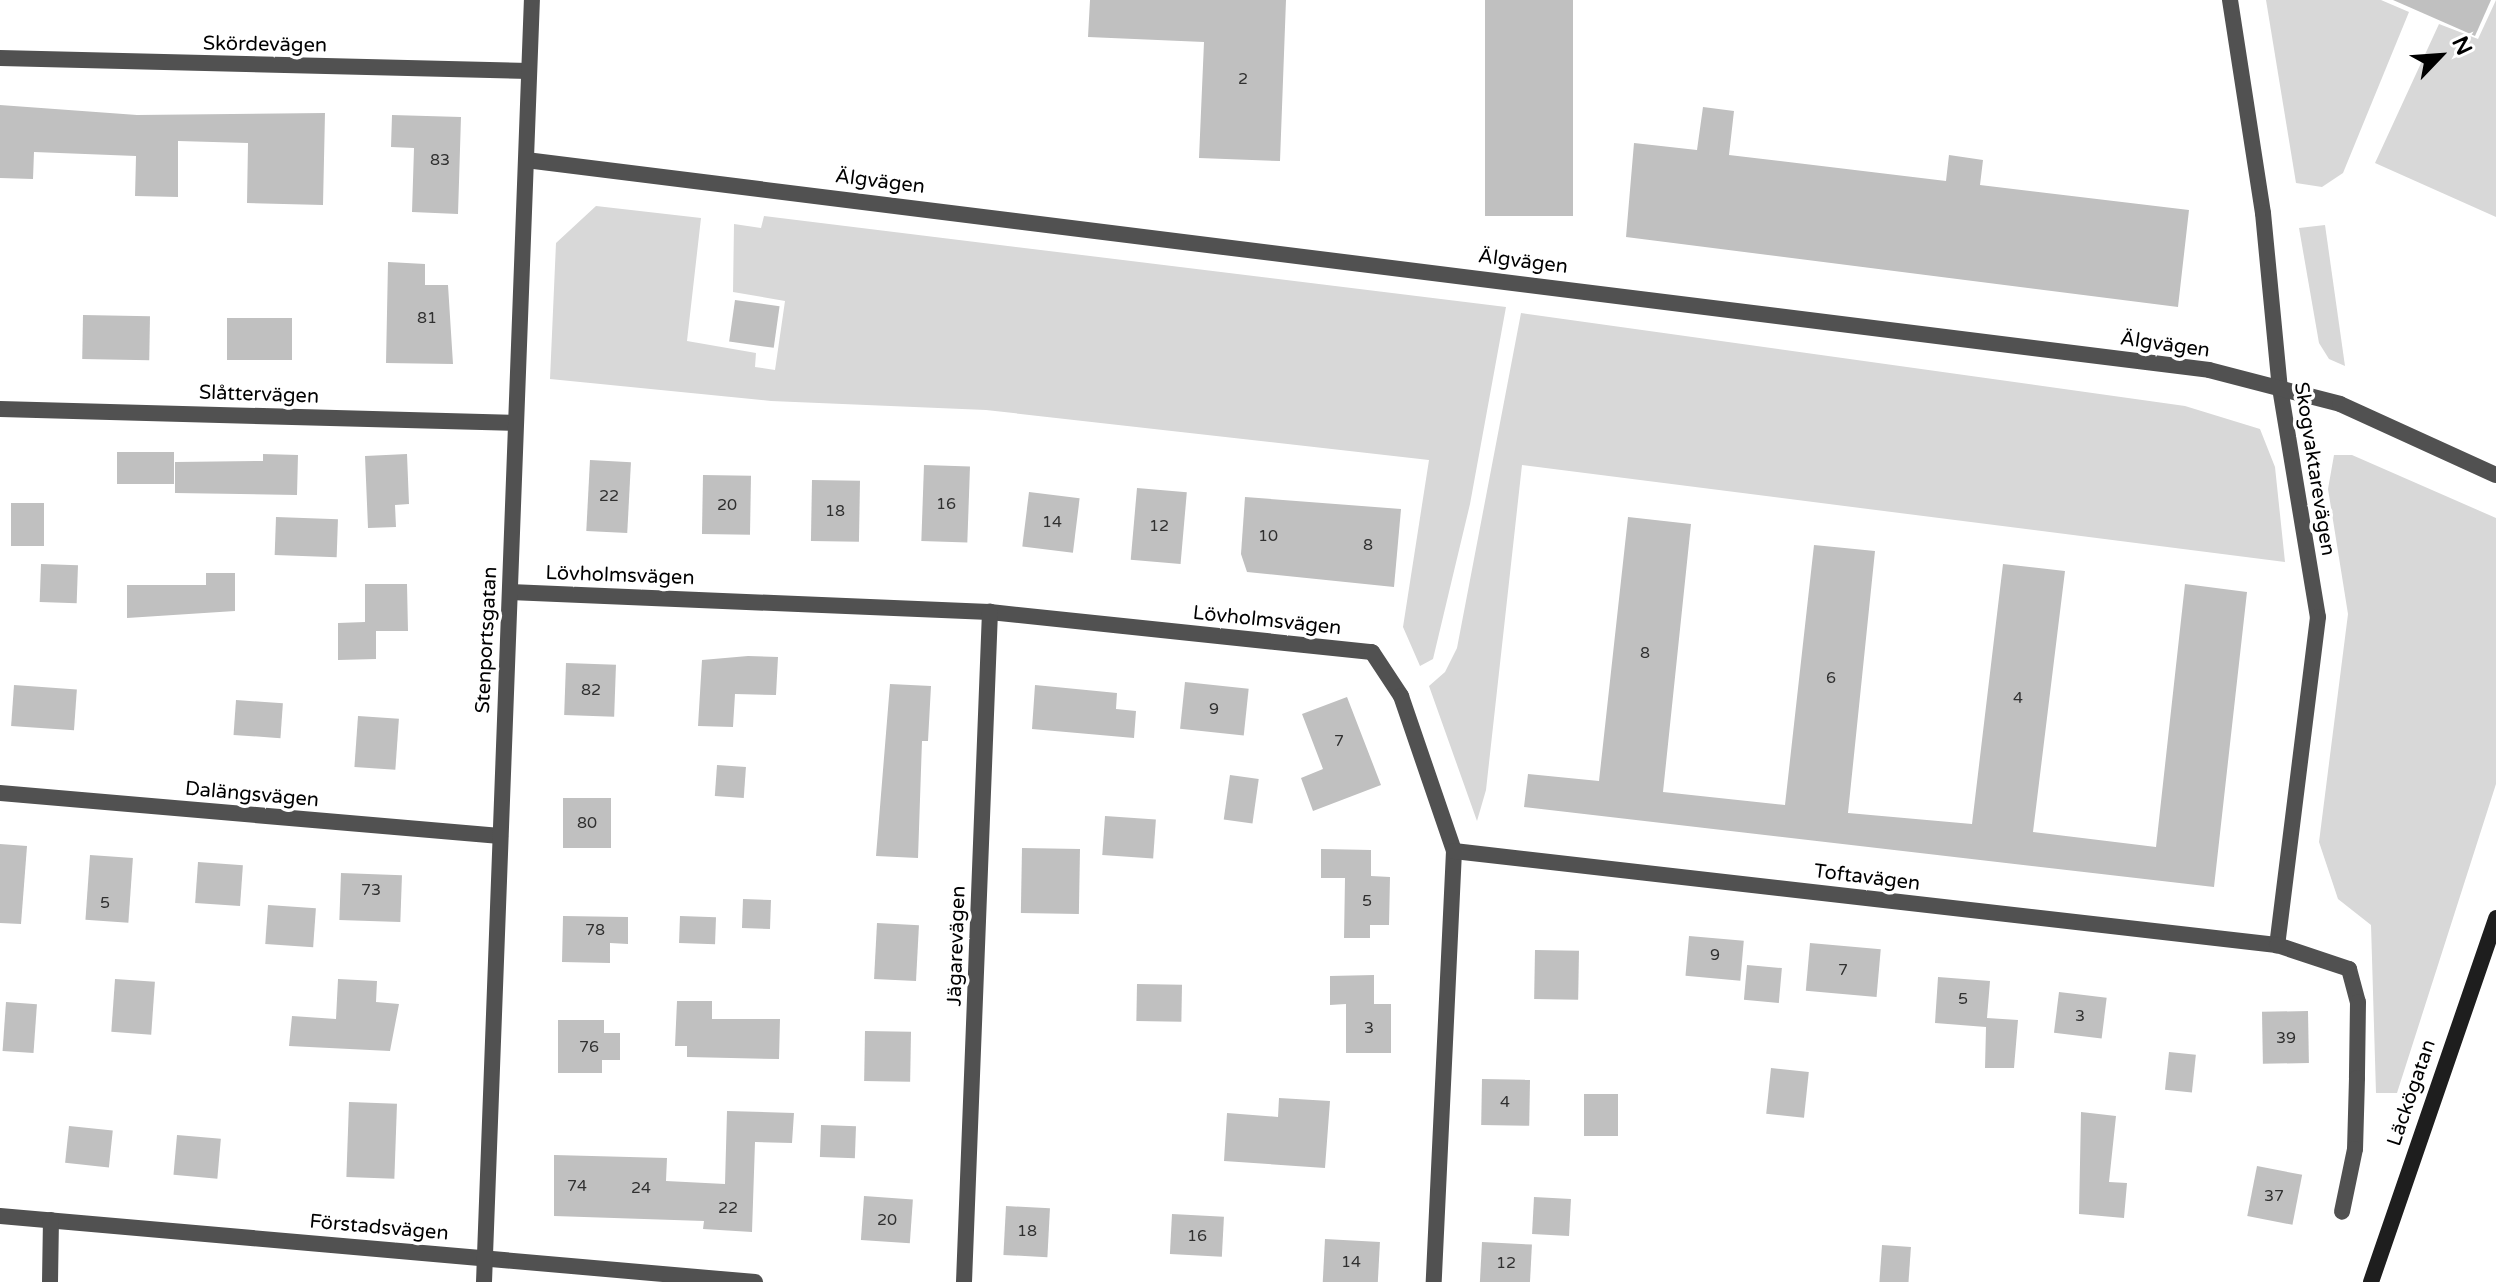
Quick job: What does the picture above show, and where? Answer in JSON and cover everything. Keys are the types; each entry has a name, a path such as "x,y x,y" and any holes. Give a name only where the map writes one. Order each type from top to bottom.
{"main road":[{"name":"Läckögatan","path":"2371,1282 2496,918"}],"street":[{"name":"Stenportsgatan","path":"484,1282 532,0"},
{"name":"Skogvaktarevägen","path":"2230,0 2263,213 2280,388 2318,617 2277,945"},
{"name":"Skördevägen","path":"0,58 529,71"},
{"name":"Älgvägen","path":"526,160 1822,319 2209,370 2340,404 2496,475"},
{"name":"Slåttervägen","path":"0,409 516,423"},
{"name":"Lövholmsvägen","path":"510,592 990,612 1372,652 1401,696 1454,851 1434,1282"},
{"name":"Jägarevägen","path":"964,1282 990,612"},
{"name":"Dalängsvägen","path":"0,793 500,836"},
{"name":"Toftavägen","path":"1454,851 2277,945"},
{"name":"Läckögatan","path":"2277,945 2349,969 2358,1002 2355,1149 2342,1212"},
{"name":"Förstadsvägen","path":"0,1216 755,1282"},
{"path":"50,1282 51,1220"}],"shaded area":[{"path":"2266,0 2381,0 2409,12 2343,173 2322,187 2296,183"},
{"path":"2496,0 2496,217 2375,163 2439,24 2478,39"},
{"path":"596,206 701,218 687,341 756,353 755,367 775,370 785,301 733,292 734,224 761,228 764,216 1506,307 1470,504 1433,659 1420,666 1403,627 1429,460 986,410 771,401 550,379 556,243"},
{"path":"2325,225 2345,366 2329,359 2319,343 2299,228"},
{"path":"1521,313 2185,406 2260,429 2275,467 2285,562 1522,465 1486,790 1477,821 1429,686 1445,672 1457,648"},
{"path":"2334,455 2352,455 2496,518 2496,784 2397,1093 2376,1093 2371,925 2338,899 2319,842 2348,614 2328,489"}],"building":[{"path":"1090,0 1286,0 1280,161 1199,158 1204,42 1088,37"},
{"path":"1485,0 1573,0 1573,216 1485,216"},
{"path":"2393,0 2491,0 2475,36"},
{"path":"0,105 137,115 325,113 323,205 247,203 248,143 178,141 178,197 135,196 136,156 34,152 33,179 0,178"},
{"path":"1703,107 1734,111 1729,155 1946,181 1949,155 1983,160 1980,185 2189,210 2178,307 1626,237 1634,143 1697,150"},
{"path":"392,115 461,117 458,214 412,212 414,148 391,147"},
{"path":"388,262 425,264 425,285 448,285 453,364 386,363"},
{"path":"735,300 780,306 774,348 729,342"},
{"path":"83,315 150,316 149,360 82,359"},
{"path":"227,318 292,318 292,360 227,360"},
{"path":"117,452 174,452 174,484 117,484"},
{"path":"263,454 298,455 297,495 175,493 175,462 263,461"},
{"path":"407,454 409,504 395,505 396,527 368,528 365,456"},
{"path":"590,460 631,462 627,533 586,531"},
{"path":"924,465 970,467 967,543 921,541"},
{"path":"703,475 751,476 750,535 702,534"},
{"path":"812,480 860,481 859,542 811,541"},
{"path":"1137,488 1187,492 1181,564 1131,560"},
{"path":"1029,492 1080,498 1073,553 1022,547"},
{"path":"1245,497 1401,509 1394,587 1247,572 1241,554"},
{"path":"11,503 44,503 44,546 11,546"},
{"path":"276,517 338,519 337,557 275,555"},
{"path":"1628,517 1691,524 1663,792 1785,805 1814,545 1875,551 1848,813 1972,824 2003,564 2065,571 2033,832 2156,847 2185,584 2247,592 2214,887 1524,807 1528,774 1599,781"},
{"path":"41,564 78,565 77,603 40,602"},
{"path":"206,573 235,573 235,611 127,618 127,585 206,585"},
{"path":"365,584 407,584 408,631 376,631 376,659 338,660 338,623 365,622"},
{"path":"778,657 776,695 735,694 733,727 698,726 702,660"},
{"path":"566,663 616,665 614,717 564,715"},
{"path":"1185,682 1249,689 1244,735 1180,729"},
{"path":"890,684 931,686 928,741 922,741 918,858 876,856"},
{"path":"14,685 77,689 74,730 11,726"},
{"path":"1035,685 1117,693 1116,709 1136,711 1134,738 1032,729"},
{"path":"1347,697 1381,785 1313,811 1301,778 1323,769 1302,714"},
{"path":"236,700 283,703 280,738 234,735"},
{"path":"358,716 399,719 395,770 354,767"},
{"path":"717,765 746,767 744,798 715,796"},
{"path":"1230,775 1259,779 1252,824 1224,820"},
{"path":"563,798 611,798 611,848 563,848"},
{"path":"1105,816 1156,820 1153,858 1102,855"},
{"path":"0,844 27,846 21,924 0,923"},
{"path":"1022,848 1080,849 1079,914 1021,913"},
{"path":"1321,849 1371,850 1371,876 1390,877 1389,925 1370,925 1370,938 1344,938 1345,878 1321,878"},
{"path":"90,855 133,858 128,923 85,920"},
{"path":"198,862 243,865 240,906 195,903"},
{"path":"341,873 402,875 400,922 339,920"},
{"path":"743,899 771,900 770,929 742,928"},
{"path":"268,905 316,908 313,947 265,944"},
{"path":"563,916 628,917 628,944 610,943 610,963 562,962"},
{"path":"680,916 716,917 715,944 679,943"},
{"path":"877,923 919,925 916,981 874,979"},
{"path":"1689,936 1744,941 1740,981 1686,976"},
{"path":"1810,943 1881,949 1877,997 1806,991"},
{"path":"1535,950 1579,951 1578,1000 1534,999"},
{"path":"1747,965 1782,968 1779,1003 1744,1000"},
{"path":"1374,975 1374,1004 1391,1004 1391,1053 1346,1053 1346,1004 1330,1005 1330,976"},
{"path":"1938,977 1990,981 1987,1018 2018,1020 2014,1068 1985,1068 1986,1027 1935,1023"},
{"path":"115,979 155,982 151,1035 111,1032"},
{"path":"338,979 377,981 376,1002 399,1004 390,1051 289,1046 292,1016 336,1019"},
{"path":"1137,984 1182,985 1181,1022 1136,1021"},
{"path":"2059,992 2107,998 2102,1039 2054,1033"},
{"path":"677,1001 712,1001 712,1019 780,1019 779,1059 687,1057 687,1046 675,1046"},
{"path":"6,1002 37,1004 34,1053 3,1051"},
{"path":"2308,1011 2309,1063 2263,1064 2262,1012"},
{"path":"558,1020 604,1020 604,1033 620,1033 620,1060 602,1060 602,1073 558,1073"},
{"path":"865,1031 911,1032 910,1082 864,1081"},
{"path":"2169,1052 2196,1055 2192,1093 2165,1090"},
{"path":"1771,1068 1809,1072 1804,1118 1766,1114"},
{"path":"1482,1079 1530,1080 1529,1126 1481,1125"},
{"path":"1584,1094 1618,1094 1618,1136 1584,1136"},
{"path":"1279,1098 1330,1101 1325,1168 1224,1161 1227,1113 1278,1117"},
{"path":"349,1102 397,1104 394,1179 346,1177"},
{"path":"727,1111 794,1113 792,1143 755,1142 752,1232 703,1229 704,1221 554,1216 554,1155 667,1158 666,1181 725,1184"},
{"path":"2081,1112 2116,1116 2109,1182 2127,1183 2124,1218 2079,1214"},
{"path":"821,1125 856,1126 855,1158 820,1157"},
{"path":"69,1126 113,1131 109,1167 65,1163"},
{"path":"177,1135 221,1139 217,1179 174,1175"},
{"path":"2257,1166 2302,1175 2292,1225 2247,1216"},
{"path":"864,1196 913,1199 910,1243 861,1240"},
{"path":"1534,1197 1571,1199 1569,1236 1532,1234"},
{"path":"1006,1206 1050,1208 1047,1257 1003,1255"},
{"path":"1172,1214 1224,1217 1222,1257 1170,1254"},
{"path":"1325,1239 1380,1242 1378,1282 1323,1282"},
{"path":"1482,1242 1532,1245 1530,1282 1480,1282"},
{"path":"1882,1245 1911,1247 1908,1282 1879,1282"}]}
